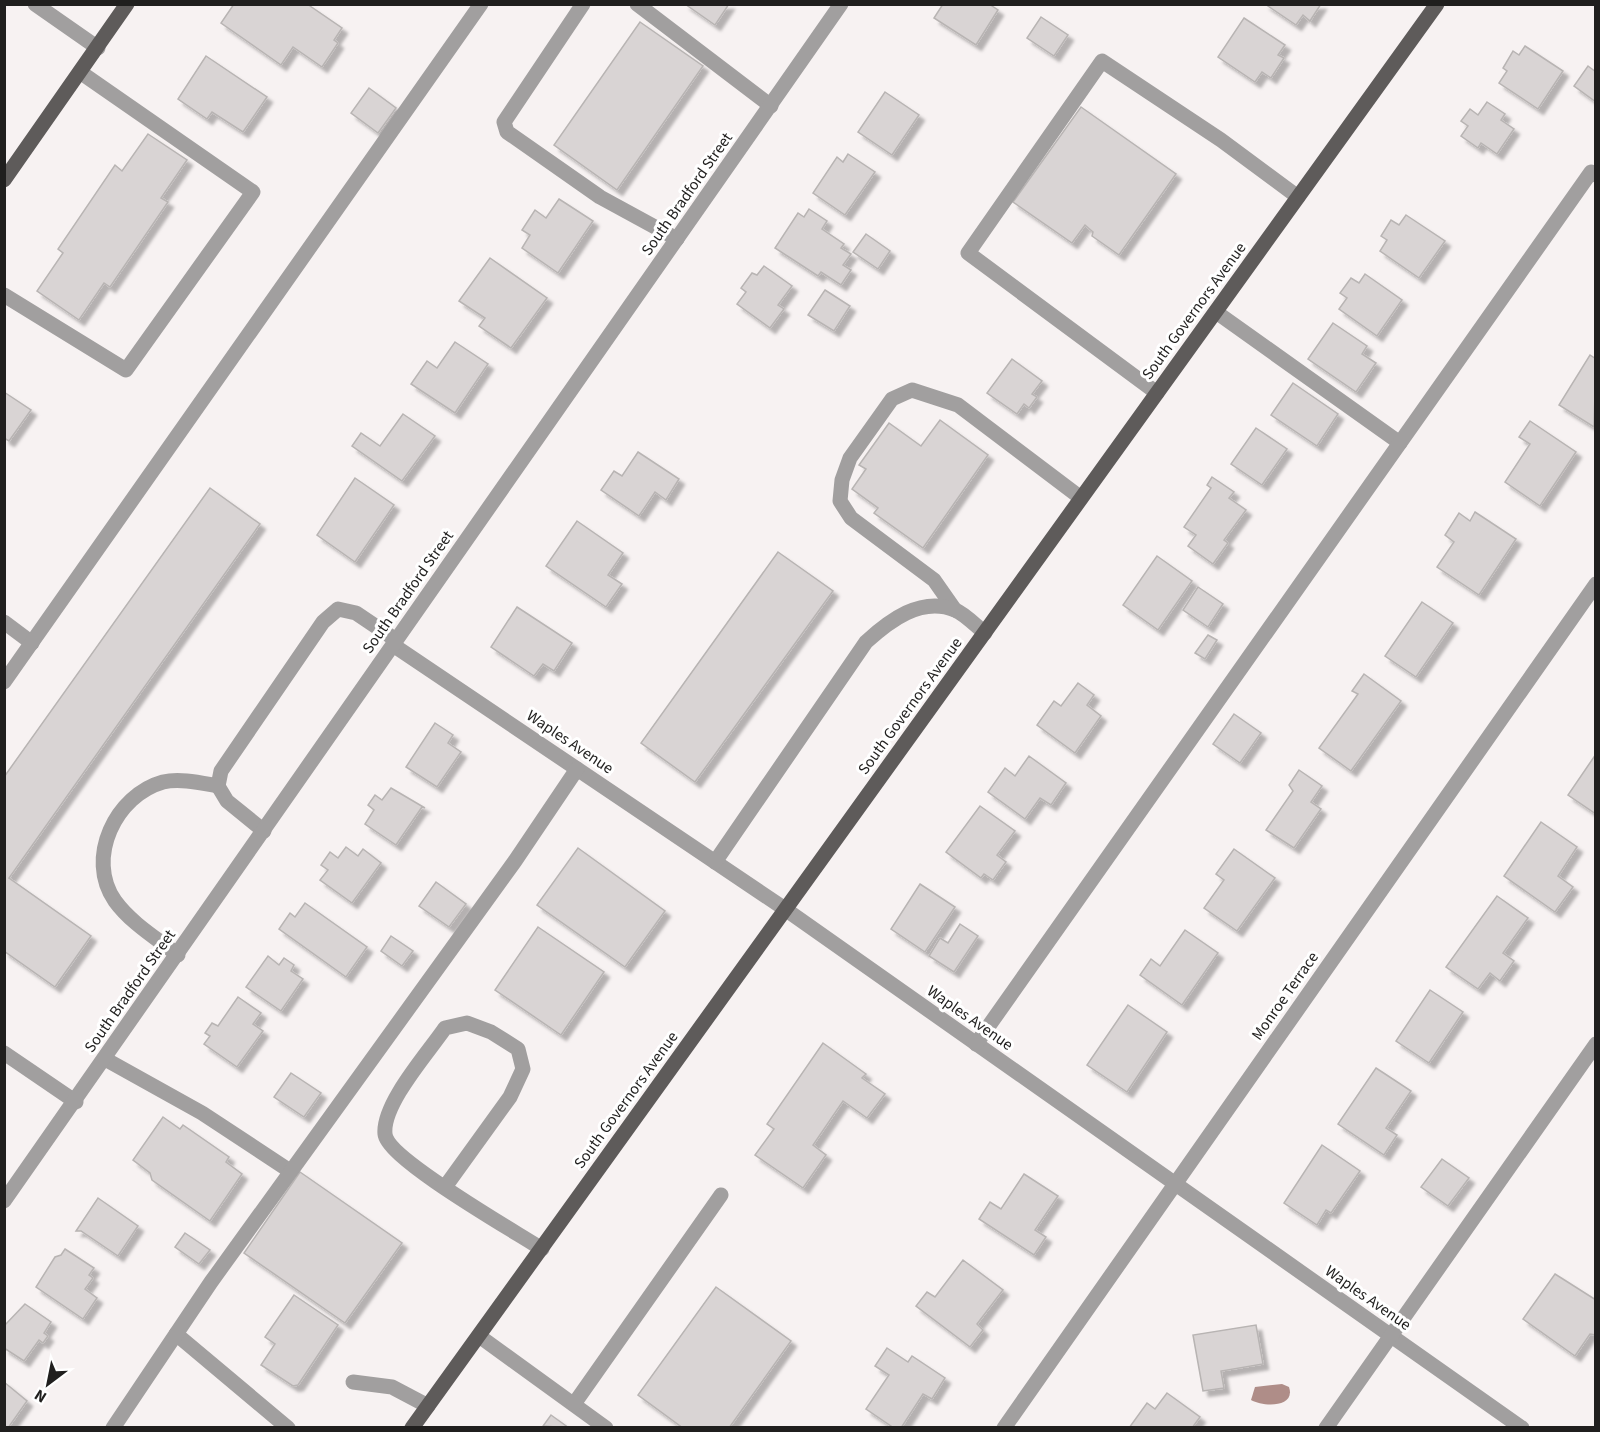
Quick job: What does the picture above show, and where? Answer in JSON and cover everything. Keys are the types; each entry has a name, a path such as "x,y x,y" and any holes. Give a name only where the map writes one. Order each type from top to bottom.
{"main road":[{"path":"4,180 127,4"},
{"name":"South Governors Avenue","path":"412,1428 1437,4"}],"street":[{"path":"34,4 98,48"},
{"path":"4,682 480,4"},
{"path":"583,4 504,122 507,132 600,197 677,239"},
{"path":"637,4 771,106"},
{"name":"South Bradford Street","path":"4,1201 76,1102 842,4"},
{"path":"1157,393 1084,336 969,253 1102,61 1221,140 1298,197"},
{"path":"4,295 126,370 253,192 80,72"},
{"path":"976,1044 1591,172 1596,176"},
{"path":"1216,312 1400,443"},
{"path":"985,633 955,610 934,580 851,518 840,501 842,480 850,458 892,399 912,390 958,405 1081,498"},
{"name":"Monroe Terrace","path":"1004,1428 1596,584"},
{"path":"715,862 866,642 885,624 906,613 926,606 955,610"},
{"name":"Waples Avenue","path":"218,786 221,771 323,622 338,609 356,613 395,643 577,769 785,909 1522,1428"},
{"path":"4,622 32,643"},
{"path":"112,1428 290,1171 515,861 577,769"},
{"path":"178,955 134,923 114,900 102,870 104,844 120,814 139,792 165,782 194,781 218,786 227,801 264,831"},
{"path":"445,1187 510,1097 523,1069 519,1049 491,1032 467,1023 445,1028 391,1106 385,1135 393,1150 445,1187 542,1249"},
{"path":"1326,1428 1596,1044"},
{"path":"4,1053 76,1102"},
{"path":"105,1059 202,1113 290,1171"},
{"path":"574,1404 721,1195"},
{"path":"176,1334 288,1428"},
{"path":"479,1336 606,1428"},
{"path":"353,1382 392,1387 428,1406"}],"shaded area":[{"path":"1282,1384 1289,1387 1290,1394 1283,1402 1263,1404 1251,1400 1255,1387"}],"building":[{"path":"234,4 307,4 342,28 334,40 338,43 322,67 293,47 281,65 221,23"},
{"path":"685,4 729,4 715,25"},
{"path":"943,4 989,4 998,10 976,45 934,18"},
{"path":"1265,4 1321,4 1310,21 1303,15 1296,25"},
{"path":"1041,17 1068,35 1054,56 1027,38"},
{"path":"1244,18 1285,45 1278,55 1284,58 1271,78 1262,72 1255,82 1218,57"},
{"path":"640,22 703,66 617,190 554,145"},
{"path":"1525,46 1563,71 1538,109 1499,83 1507,71 1503,68 1513,51 1519,55"},
{"path":"206,56 267,97 243,132 212,112 207,119 178,99"},
{"path":"1588,66 1596,72 1596,102 1574,86"},
{"path":"369,88 396,108 378,133 351,113"},
{"path":"885,92 919,115 892,155 858,132"},
{"path":"1487,102 1505,114 1501,120 1514,129 1497,154 1481,143 1478,148 1461,136 1468,126 1461,121 1470,109 1478,115"},
{"path":"1081,107 1176,174 1119,255 1092,236 1093,232 1085,225 1072,243 1013,202"},
{"path":"148,134 187,160 161,198 168,202 110,287 104,283 79,320 37,291 63,253 58,249 115,165 122,171"},
{"path":"848,154 875,172 845,215 813,193 837,157 843,162"},
{"path":"559,199 593,221 558,273 522,248 530,235 522,230 535,210 546,218"},
{"path":"809,209 827,221 822,229 844,244 841,248 851,254 843,265 851,270 841,285 821,272 818,276 775,248 798,213 804,217"},
{"path":"1406,215 1445,241 1419,278 1380,251 1387,240 1381,236 1391,220 1399,225"},
{"path":"866,234 890,251 878,269 853,252"},
{"path":"490,258 547,298 511,348 479,326 485,318 459,301"},
{"path":"764,266 792,286 778,305 784,309 770,328 737,304 746,292 741,288 752,273 757,275"},
{"path":"1365,274 1402,300 1377,336 1339,309 1347,298 1340,293 1351,278 1359,283"},
{"path":"825,290 850,306 834,331 808,315"},
{"path":"1333,323 1367,346 1362,354 1376,363 1356,392 1308,359"},
{"path":"455,342 488,364 455,413 411,384 427,361 437,368"},
{"path":"1590,355 1596,359 1594,427 1559,405"},
{"path":"1012,359 1042,381 1032,394 1037,397 1029,408 1024,404 1017,414 987,393"},
{"path":"1293,383 1338,414 1317,446 1271,415"},
{"path":"4,392 31,410 9,441 4,438"},
{"path":"403,414 435,436 402,481 352,446 361,433 380,446"},
{"path":"940,420 988,455 923,548 874,513 878,508 852,489 866,469 859,465 889,423 921,446"},
{"path":"1530,421 1576,452 1540,506 1505,482 1530,444 1519,437"},
{"path":"1256,428 1287,449 1262,485 1231,464"},
{"path":"638,452 679,479 666,500 655,492 639,516 601,490 614,471 622,476"},
{"path":"1212,477 1234,492 1229,498 1246,510 1224,540 1228,543 1213,564 1188,546 1196,535 1184,527 1211,488 1207,485"},
{"path":"355,478 394,505 355,562 317,535"},
{"path":"210,488 260,524 9,878 91,936 55,987 4,951 4,777"},
{"path":"1475,512 1516,539 1479,595 1437,567 1454,542 1445,535 1459,513 1470,521"},
{"path":"577,521 623,553 608,575 622,584 606,607 546,566"},
{"path":"778,552 833,591 695,782 641,743"},
{"path":"1157,556 1192,581 1158,630 1123,605"},
{"path":"1198,587 1223,604 1208,627 1183,610"},
{"path":"1422,602 1453,623 1416,677 1385,656"},
{"path":"517,607 572,643 554,671 543,664 534,676 491,647"},
{"path":"1208,635 1217,640 1205,659 1195,653"},
{"path":"1364,674 1401,701 1351,771 1319,748 1358,694 1352,691"},
{"path":"1078,683 1094,695 1087,705 1101,716 1075,753 1037,725 1054,701 1061,706"},
{"path":"1234,714 1261,733 1240,763 1213,744"},
{"path":"435,723 453,735 448,743 461,752 437,787 406,767"},
{"path":"1596,754 1596,814 1568,795"},
{"path":"1029,756 1066,783 1051,805 1040,798 1025,819 988,792 1005,768 1015,776"},
{"path":"1299,770 1322,786 1311,802 1321,809 1294,848 1266,830 1293,791 1289,785"},
{"path":"391,788 425,808 422,807 396,845 365,824 374,810 368,805 375,795 382,800"},
{"path":"980,806 1015,831 997,855 1006,862 993,880 984,874 981,878 946,852"},
{"path":"1541,822 1577,847 1558,876 1573,887 1555,912 1504,876"},
{"path":"346,847 358,856 363,849 381,863 352,903 320,880 328,870 321,865 330,852 338,858"},
{"path":"578,848 665,911 625,967 537,905"},
{"path":"1234,849 1275,878 1237,931 1204,908 1224,880 1216,874"},
{"path":"436,882 466,904 449,927 419,906"},
{"path":"920,884 955,907 925,952 891,929"},
{"path":"1497,896 1528,918 1503,953 1514,961 1500,981 1490,973 1478,989 1446,967"},
{"path":"305,903 367,947 346,977 279,929 290,913 295,917"},
{"path":"960,924 978,936 954,972 929,956 940,938 948,943"},
{"path":"538,927 604,972 561,1035 495,990"},
{"path":"1185,930 1218,953 1182,1005 1140,975 1151,959 1160,966"},
{"path":"391,936 413,951 402,966 381,951"},
{"path":"268,956 279,965 284,958 294,965 291,971 303,979 281,1011 246,987"},
{"path":"1430,990 1463,1012 1429,1063 1396,1041"},
{"path":"238,997 261,1013 253,1024 263,1031 237,1067 204,1044 210,1036 205,1033 212,1023 218,1026"},
{"path":"1128,1005 1167,1032 1127,1092 1087,1065"},
{"path":"823,1043 866,1074 862,1078 885,1094 867,1118 843,1101 813,1145 826,1155 803,1188 755,1155 774,1129 767,1124"},
{"path":"1376,1068 1411,1091 1386,1128 1397,1135 1384,1155 1338,1124"},
{"path":"291,1073 321,1093 304,1117 274,1097"},
{"path":"163,1117 180,1129 183,1125 229,1157 226,1162 242,1174 210,1221 152,1180 150,1173 133,1160"},
{"path":"1322,1145 1360,1171 1331,1213 1326,1210 1317,1225 1284,1203"},
{"path":"1442,1159 1469,1178 1448,1206 1421,1187"},
{"path":"300,1172 402,1243 345,1323 244,1253"},
{"path":"1024,1174 1058,1196 1035,1230 1046,1237 1034,1255 979,1219 990,1202 1001,1209"},
{"path":"98,1198 138,1226 118,1256 81,1231 76,1231"},
{"path":"185,1233 210,1250 199,1264 175,1247"},
{"path":"65,1249 94,1268 89,1275 93,1278 85,1289 97,1298 83,1319 36,1287 55,1257 61,1255"},
{"path":"963,1260 1003,1290 977,1324 983,1330 970,1347 916,1306 927,1292 935,1297"},
{"path":"1555,1274 1596,1300 1596,1335 1590,1334 1575,1356 1523,1319"},
{"path":"716,1287 791,1341 729,1428 683,1428 638,1395"},
{"path":"294,1295 338,1325 298,1385 293,1386 261,1365 275,1344 265,1337"},
{"path":"25,1304 51,1322 44,1333 48,1336 43,1343 39,1340 24,1361 4,1348 4,1326"},
{"path":"1256,1325 1263,1364 1221,1371 1224,1388 1203,1391 1193,1335"},
{"path":"887,1348 908,1362 912,1356 945,1378 932,1399 923,1394 901,1428 894,1428 866,1409 889,1375 875,1366"},
{"path":"4,1382 27,1401 8,1428 4,1425"},
{"path":"1167,1393 1200,1417 1192,1428 1129,1428 1147,1403 1155,1409"},
{"path":"551,1415 569,1428 543,1426"}]}
